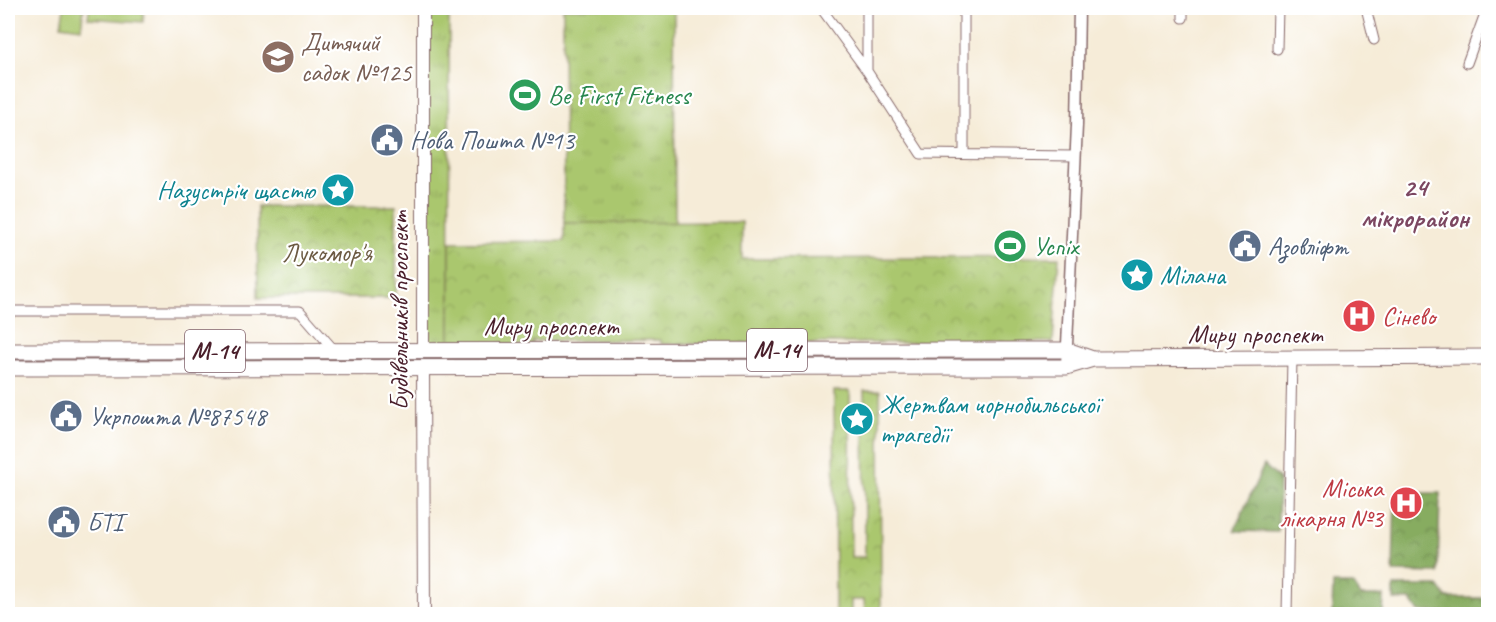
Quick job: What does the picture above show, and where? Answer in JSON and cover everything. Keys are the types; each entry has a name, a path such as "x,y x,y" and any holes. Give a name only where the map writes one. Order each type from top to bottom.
{"highway":[{"name":"Будівельників проспект","path":"423,350 423,368"},
{"name":"Миру проспект","path":"8,351 1066,350 1093,359"},
{"name":"Миру проспект","path":"8,368 1066,367 1093,359 1488,357"}],"main road":[{"name":"Будівельників проспект","path":"423,8 423,350"},
{"name":"Будівельників проспект","path":"423,368 424,615"}],"street":[{"path":"821,8 867,71 921,154 1075,156"},
{"path":"867,8 867,71"},
{"path":"964,8 964,154"},
{"path":"1066,367 1079,8"},
{"path":"1183,8 1183,18"},
{"path":"1277,49 1278,8"},
{"path":"1366,8 1374,40"},
{"path":"1467,63 1487,8"},
{"path":"8,311 300,311 335,351"},
{"path":"1287,615 1292,358"}],"green space":[{"path":"64,8 84,8 81,28 61,25"},
{"path":"89,8 144,8 143,22 88,18"},
{"path":"428,8 449,8 450,345 428,345"},
{"path":"563,8 674,8 675,223 564,223"},
{"name":"Лукомор'я","path":"257,206 396,206 396,298 258,298"},
{"path":"742,222 742,259 1059,257 1053,342 661,344 660,340 533,341 533,345 450,345 450,242 564,241 564,223"},
{"path":"834,391 850,391 851,557 865,557 864,391 880,391 881,614 865,614 864,600 851,600 851,614 835,614"},
{"path":"1264,465 1279,479 1278,532 1234,531"},
{"path":"1395,493 1440,493 1438,573 1393,572"},
{"path":"1333,584 1353,584 1361,596 1384,596 1383,614 1332,614"},
{"path":"1394,586 1438,586 1447,598 1486,598 1488,613 1419,612 1411,600 1394,600"}],"place":[{"name":"Дитячий садок №125","path":"278,57"},
{"name":"Be First Fitness","path":"525,95"},
{"name":"Нова Пошта №13","path":"387,140"},
{"name":"Назустріч щастю","path":"338,190"},
{"name":"Успіх","path":"1010,246"},
{"name":"Азовліфт","path":"1245,246"},
{"name":"Мілана","path":"1137,275"},
{"name":"Сінево","path":"1359,316"},
{"name":"Укрпошта №87548","path":"66,416"},
{"name":"Жертвам чорнобильської трагедії","path":"857,419"},
{"name":"Міська лікарня №3","path":"1406,503"},
{"name":"БТІ","path":"64,522"}],"district":[{"name":"24 мікрорайон","path":"1415,202"}]}
